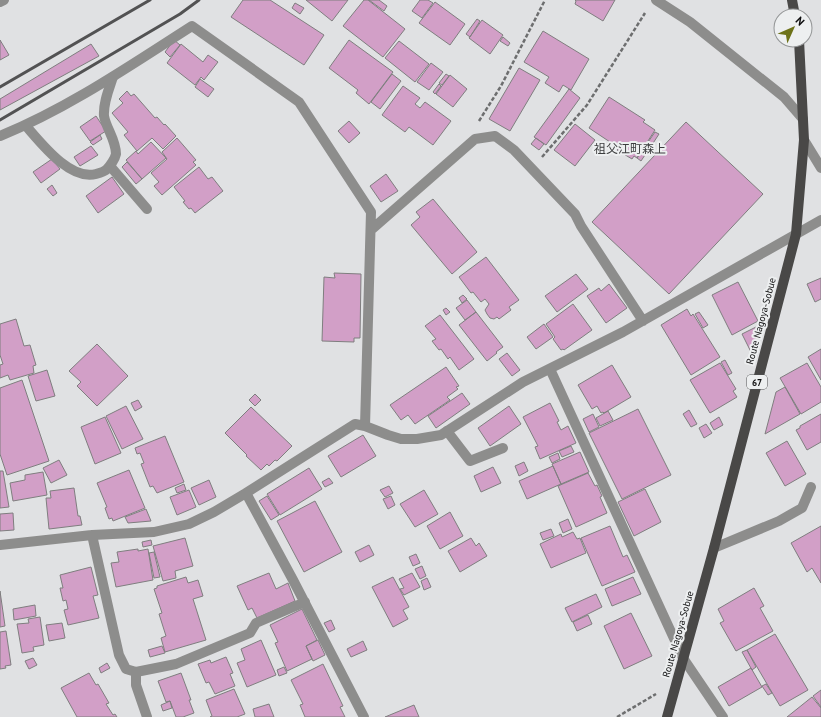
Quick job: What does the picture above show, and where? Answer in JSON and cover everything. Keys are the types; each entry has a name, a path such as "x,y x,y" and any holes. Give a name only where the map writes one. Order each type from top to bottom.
{"main road":[{"name":"Route Nagoya-Sobue","path":"666,717 714,548 796,234 804,140 799,48"}],"street":[{"path":"0,2 4,0"},
{"path":"652,3 690,22 784,97 803,119"},
{"path":"0,136 26,126 113,77 192,26 299,102 371,212 365,426"},
{"path":"26,126 58,160 77,172 91,176 104,172 110,166 116,155 113,140 104,116 106,96 113,77"},
{"path":"371,230 475,139 495,136 514,150 575,214 581,226 643,321"},
{"path":"804,140 821,168"},
{"path":"110,166 147,209"},
{"path":"0,545 92,535 154,532 189,524 214,512 246,493 355,424 401,439 416,439 441,435 523,382 643,321 821,220"},
{"path":"550,369 683,658 723,717"},
{"path":"447,431 470,461 502,448"},
{"path":"714,548 779,521 802,508 811,487"},
{"path":"246,493 362,716"},
{"path":"92,535 119,655 126,668 136,672 176,664 250,633 256,623 304,602"},
{"path":"136,672 136,685 147,717"}],"path":[{"path":"472,142 475,127 501,86 545,0"},
{"path":"532,169 587,104 652,3"},
{"path":"617,717 658,693 675,688"}],"building":[{"path":"243,0 270,0 324,35 304,65 231,17"},
{"path":"306,0 348,0 332,21"},
{"path":"364,0 368,0 405,29 383,57 343,26"},
{"path":"369,0 379,0 387,6 384,11"},
{"path":"420,0 428,0 433,3 422,18 412,11"},
{"path":"575,0 615,0 603,21 575,4"},
{"path":"435,2 465,24 450,45 419,23"},
{"path":"295,3 304,8 300,14 292,8"},
{"path":"477,19 480,21 470,37 466,34"},
{"path":"482,20 503,35 490,54 469,38"},
{"path":"543,31 589,59 571,90 563,85 559,92 545,83 549,77 524,62"},
{"path":"503,37 510,43 508,46 500,41"},
{"path":"0,40 9,55 0,60"},
{"path":"174,40 180,45 170,57 165,52"},
{"path":"349,40 393,72 369,104 356,93 358,90 329,68"},
{"path":"399,41 429,64 415,82 385,58"},
{"path":"91,44 99,56 0,110 0,99"},
{"path":"181,44 203,62 208,55 218,62 204,80 201,77 195,85 167,63"},
{"path":"431,63 443,72 429,90 417,82"},
{"path":"519,68 540,80 510,131 489,119"},
{"path":"392,74 401,81 380,109 371,102"},
{"path":"446,74 449,76 442,85 439,83"},
{"path":"450,75 467,89 453,107 436,94"},
{"path":"200,79 214,89 208,97 195,87"},
{"path":"439,84 441,86 435,94 433,92"},
{"path":"403,86 420,98 415,104 420,108 425,102 451,121 433,145 409,127 405,132 382,115"},
{"path":"569,89 580,98 546,145 534,137"},
{"path":"127,91 131,96 134,94 155,118 157,117 176,136 163,149 152,138 137,151 124,135 128,132 112,113 123,103 119,99"},
{"path":"609,97 645,120 643,122 655,130 637,158 634,156 632,159 617,150 619,148 589,128"},
{"path":"96,116 106,131 90,141 80,127"},
{"path":"349,121 360,133 349,143 338,131"},
{"path":"686,122 763,194 669,294 592,222"},
{"path":"575,124 595,140 575,166 554,150"},
{"path":"655,132 659,134 648,151 644,148"},
{"path":"100,135 102,139 93,145 90,142"},
{"path":"177,138 196,160 193,162 196,165 162,195 154,186 159,182 151,173 167,159 162,152"},
{"path":"536,138 544,144 539,150 531,144"},
{"path":"151,142 166,158 142,179 126,160 136,151 138,154"},
{"path":"91,146 98,155 80,166 74,157"},
{"path":"643,150 647,152 641,161 637,158"},
{"path":"52,159 60,169 41,183 33,172"},
{"path":"127,162 142,179 136,184 122,167"},
{"path":"199,167 208,179 212,177 223,191 195,213 183,202 185,201 174,187"},
{"path":"386,174 398,191 381,202 370,186"},
{"path":"112,177 124,194 98,213 86,196"},
{"path":"52,185 57,193 53,196 47,189"},
{"path":"433,199 477,252 452,274 411,225 420,217 416,212"},
{"path":"486,257 519,300 509,307 511,310 499,319 497,317 494,319 490,318 485,310 489,304 485,299 481,302 473,292 471,293 459,277"},
{"path":"334,273 361,274 360,338 354,338 354,342 322,341 324,277 335,278"},
{"path":"576,274 588,289 557,312 545,296"},
{"path":"821,278 821,299 815,302 807,284"},
{"path":"738,282 758,321 732,335 712,295"},
{"path":"609,284 627,308 606,323 587,296 599,288 601,291"},
{"path":"463,295 467,299 462,303 459,298"},
{"path":"467,300 476,312 465,320 456,308"},
{"path":"573,304 592,330 564,350 561,350 553,339 555,337 546,324"},
{"path":"446,308 450,312 446,315 443,310"},
{"path":"687,309 691,316 693,314 720,357 691,375 661,325"},
{"path":"476,312 503,347 487,361 459,325"},
{"path":"699,312 708,325 703,328 695,314"},
{"path":"440,315 474,359 459,370 450,357 448,359 441,349 439,350 432,341 436,339 425,326"},
{"path":"16,319 24,346 30,345 36,365 33,366 34,373 10,380 8,375 0,378 0,365 3,364 0,355 0,324"},
{"path":"544,324 553,337 536,349 527,337"},
{"path":"760,325 752,354 742,334"},
{"path":"97,344 128,376 97,406 77,386 81,382 69,371"},
{"path":"821,349 821,380 808,357"},
{"path":"507,353 520,370 512,376 499,359"},
{"path":"725,360 732,373 728,375 721,362"},
{"path":"720,363 736,389 733,391 737,397 710,413 690,380"},
{"path":"807,363 821,387 821,402 801,414 780,378"},
{"path":"612,365 631,397 604,413 601,413 597,406 592,409 578,385"},
{"path":"446,367 459,386 456,387 458,389 447,397 450,400 415,424 408,415 401,420 390,405"},
{"path":"47,370 55,396 36,401 28,376"},
{"path":"22,380 49,461 7,475 0,454 0,388"},
{"path":"785,387 800,414 765,434 776,392"},
{"path":"462,393 470,404 436,428 428,416"},
{"path":"255,394 261,400 255,406 249,400"},
{"path":"138,400 142,407 135,411 131,403"},
{"path":"550,403 559,421 557,422 561,430 568,426 576,443 540,459 535,447 538,446 523,417"},
{"path":"126,406 143,439 122,449 106,416"},
{"path":"509,406 521,424 490,446 478,428"},
{"path":"251,407 292,446 277,461 275,460 269,466 267,464 261,470 225,433"},
{"path":"638,409 671,475 622,499 589,433"},
{"path":"689,410 697,424 691,427 683,414"},
{"path":"608,411 613,420 600,426 596,418"},
{"path":"593,414 599,427 589,432 583,419"},
{"path":"821,414 821,442 807,450 796,430 800,428 800,426"},
{"path":"105,417 121,453 95,464 81,427"},
{"path":"719,417 723,425 714,430 710,423"},
{"path":"706,424 712,433 704,438 699,428"},
{"path":"363,435 376,456 341,477 328,456"},
{"path":"165,436 184,482 157,493 153,486 150,487 141,464 144,463 140,453 137,454 135,448"},
{"path":"787,441 806,474 785,486 766,453"},
{"path":"571,446 574,452 562,457 559,451"},
{"path":"580,452 589,472 561,484 552,464"},
{"path":"558,453 560,459 552,463 549,457"},
{"path":"59,460 67,475 51,483 43,468"},
{"path":"524,462 528,471 519,476 515,466"},
{"path":"553,466 561,484 527,499 519,481"},
{"path":"493,467 501,483 481,492 474,476"},
{"path":"309,468 322,489 280,515 267,494"},
{"path":"129,470 145,508 113,521 112,518 109,519 105,508 107,507 97,483"},
{"path":"0,471 3,471 9,507 0,508"},
{"path":"43,472 47,495 13,501 10,483 25,480 25,475"},
{"path":"588,473 595,486 597,485 602,496 600,497 607,513 576,527 558,486"},
{"path":"329,478 333,483 325,487 322,482"},
{"path":"209,480 216,497 199,505 191,488"},
{"path":"184,484 186,490 177,493 175,488"},
{"path":"389,486 393,493 385,497 380,490"},
{"path":"74,488 78,516 80,516 82,525 49,529 46,498 51,498 50,491"},
{"path":"645,489 661,522 634,536 618,502"},
{"path":"189,490 196,507 177,515 170,497"},
{"path":"424,490 438,514 415,527 400,504"},
{"path":"267,496 279,515 271,520 259,501"},
{"path":"391,496 395,505 388,509 383,499"},
{"path":"315,501 342,552 304,572 277,521"},
{"path":"146,509 151,521 128,523 125,517"},
{"path":"450,512 463,536 440,549 427,526"},
{"path":"13,513 14,530 0,531 0,514"},
{"path":"568,519 572,529 563,533 559,523"},
{"path":"610,526 623,557 627,555 635,572 602,586 581,538"},
{"path":"821,526 821,583 812,568 807,572 791,543"},
{"path":"551,529 554,536 543,540 540,533"},
{"path":"573,532 577,539 580,538 586,553 551,568 540,544 561,534 562,537"},
{"path":"185,538 193,566 175,571 176,578 163,581 153,546"},
{"path":"471,538 476,546 479,543 487,556 460,572 448,551"},
{"path":"151,540 152,545 143,547 142,542"},
{"path":"369,545 374,555 360,562 355,552"},
{"path":"138,549 138,551 148,549 153,580 116,587 111,563 119,562 117,552"},
{"path":"154,552 160,577 154,578 149,553"},
{"path":"416,554 420,563 413,566 409,557"},
{"path":"422,566 426,576 420,579 415,569"},
{"path":"91,567 98,595 93,596 99,618 68,625 64,610 68,609 66,600 63,601 60,588 63,588 60,575"},
{"path":"269,573 276,589 288,583 295,601 257,618 252,608 248,610 237,586"},
{"path":"412,573 420,587 404,595 400,589 404,588 399,579"},
{"path":"186,577 188,583 198,580 203,596 193,599 206,640 165,652 161,638 166,636 159,614 162,613 154,589 157,588 157,586"},
{"path":"393,577 409,607 403,610 408,619 393,627 372,587"},
{"path":"633,577 641,594 612,606 605,589"},
{"path":"427,578 431,587 424,590 421,581"},
{"path":"754,588 764,606 760,608 773,631 736,651 720,623 724,621 718,609"},
{"path":"0,591 5,626 0,627"},
{"path":"596,594 602,607 572,622 565,608"},
{"path":"35,605 36,616 14,620 13,609"},
{"path":"302,609 317,640 306,646 312,659 287,671 275,643 278,642 270,625"},
{"path":"631,613 652,656 624,669 604,626"},
{"path":"588,615 592,624 577,631 573,622"},
{"path":"40,617 44,645 33,647 34,651 22,653 17,624 29,623 28,619"},
{"path":"331,620 335,629 329,632 324,623"},
{"path":"62,623 65,638 49,641 46,625"},
{"path":"6,631 11,665 0,669 0,632"},
{"path":"775,634 808,690 780,706 747,650"},
{"path":"261,640 276,675 247,687 237,663 245,660 241,649"},
{"path":"318,640 325,655 313,661 306,646"},
{"path":"363,641 367,650 351,657 347,649"},
{"path":"162,646 165,653 150,657 148,650"},
{"path":"747,650 756,667 752,670 742,652"},
{"path":"226,657 233,673 230,674 235,686 215,694 209,682 206,683 198,664 210,660 211,663"},
{"path":"33,658 37,665 29,669 25,661"},
{"path":"107,663 110,668 101,673 99,668"},
{"path":"323,664 343,706 340,707 345,717 305,717 300,705 303,704 291,680"},
{"path":"284,667 287,673 279,676 277,670"},
{"path":"751,668 762,687 729,706 718,687"},
{"path":"89,673 96,685 98,684 109,703 106,704 113,715 115,714 117,717 77,717 61,688"},
{"path":"181,673 194,713 183,717 176,717 170,701 166,702 158,681"},
{"path":"766,684 772,693 768,695 762,686"},
{"path":"234,689 245,714 237,717 210,717 212,716 206,700"},
{"path":"821,690 821,707 813,696"},
{"path":"812,697 821,708 821,717 787,717"},
{"path":"170,701 172,708 163,711 161,705"},
{"path":"269,704 274,717 255,717 253,709"},
{"path":"414,705 419,717 385,717"}],"railway":[{"path":"0,87 150,0"},
{"path":"0,120 180,14 199,0"}],"district":[{"name":"祖父江町森上","path":"630,148"}]}
